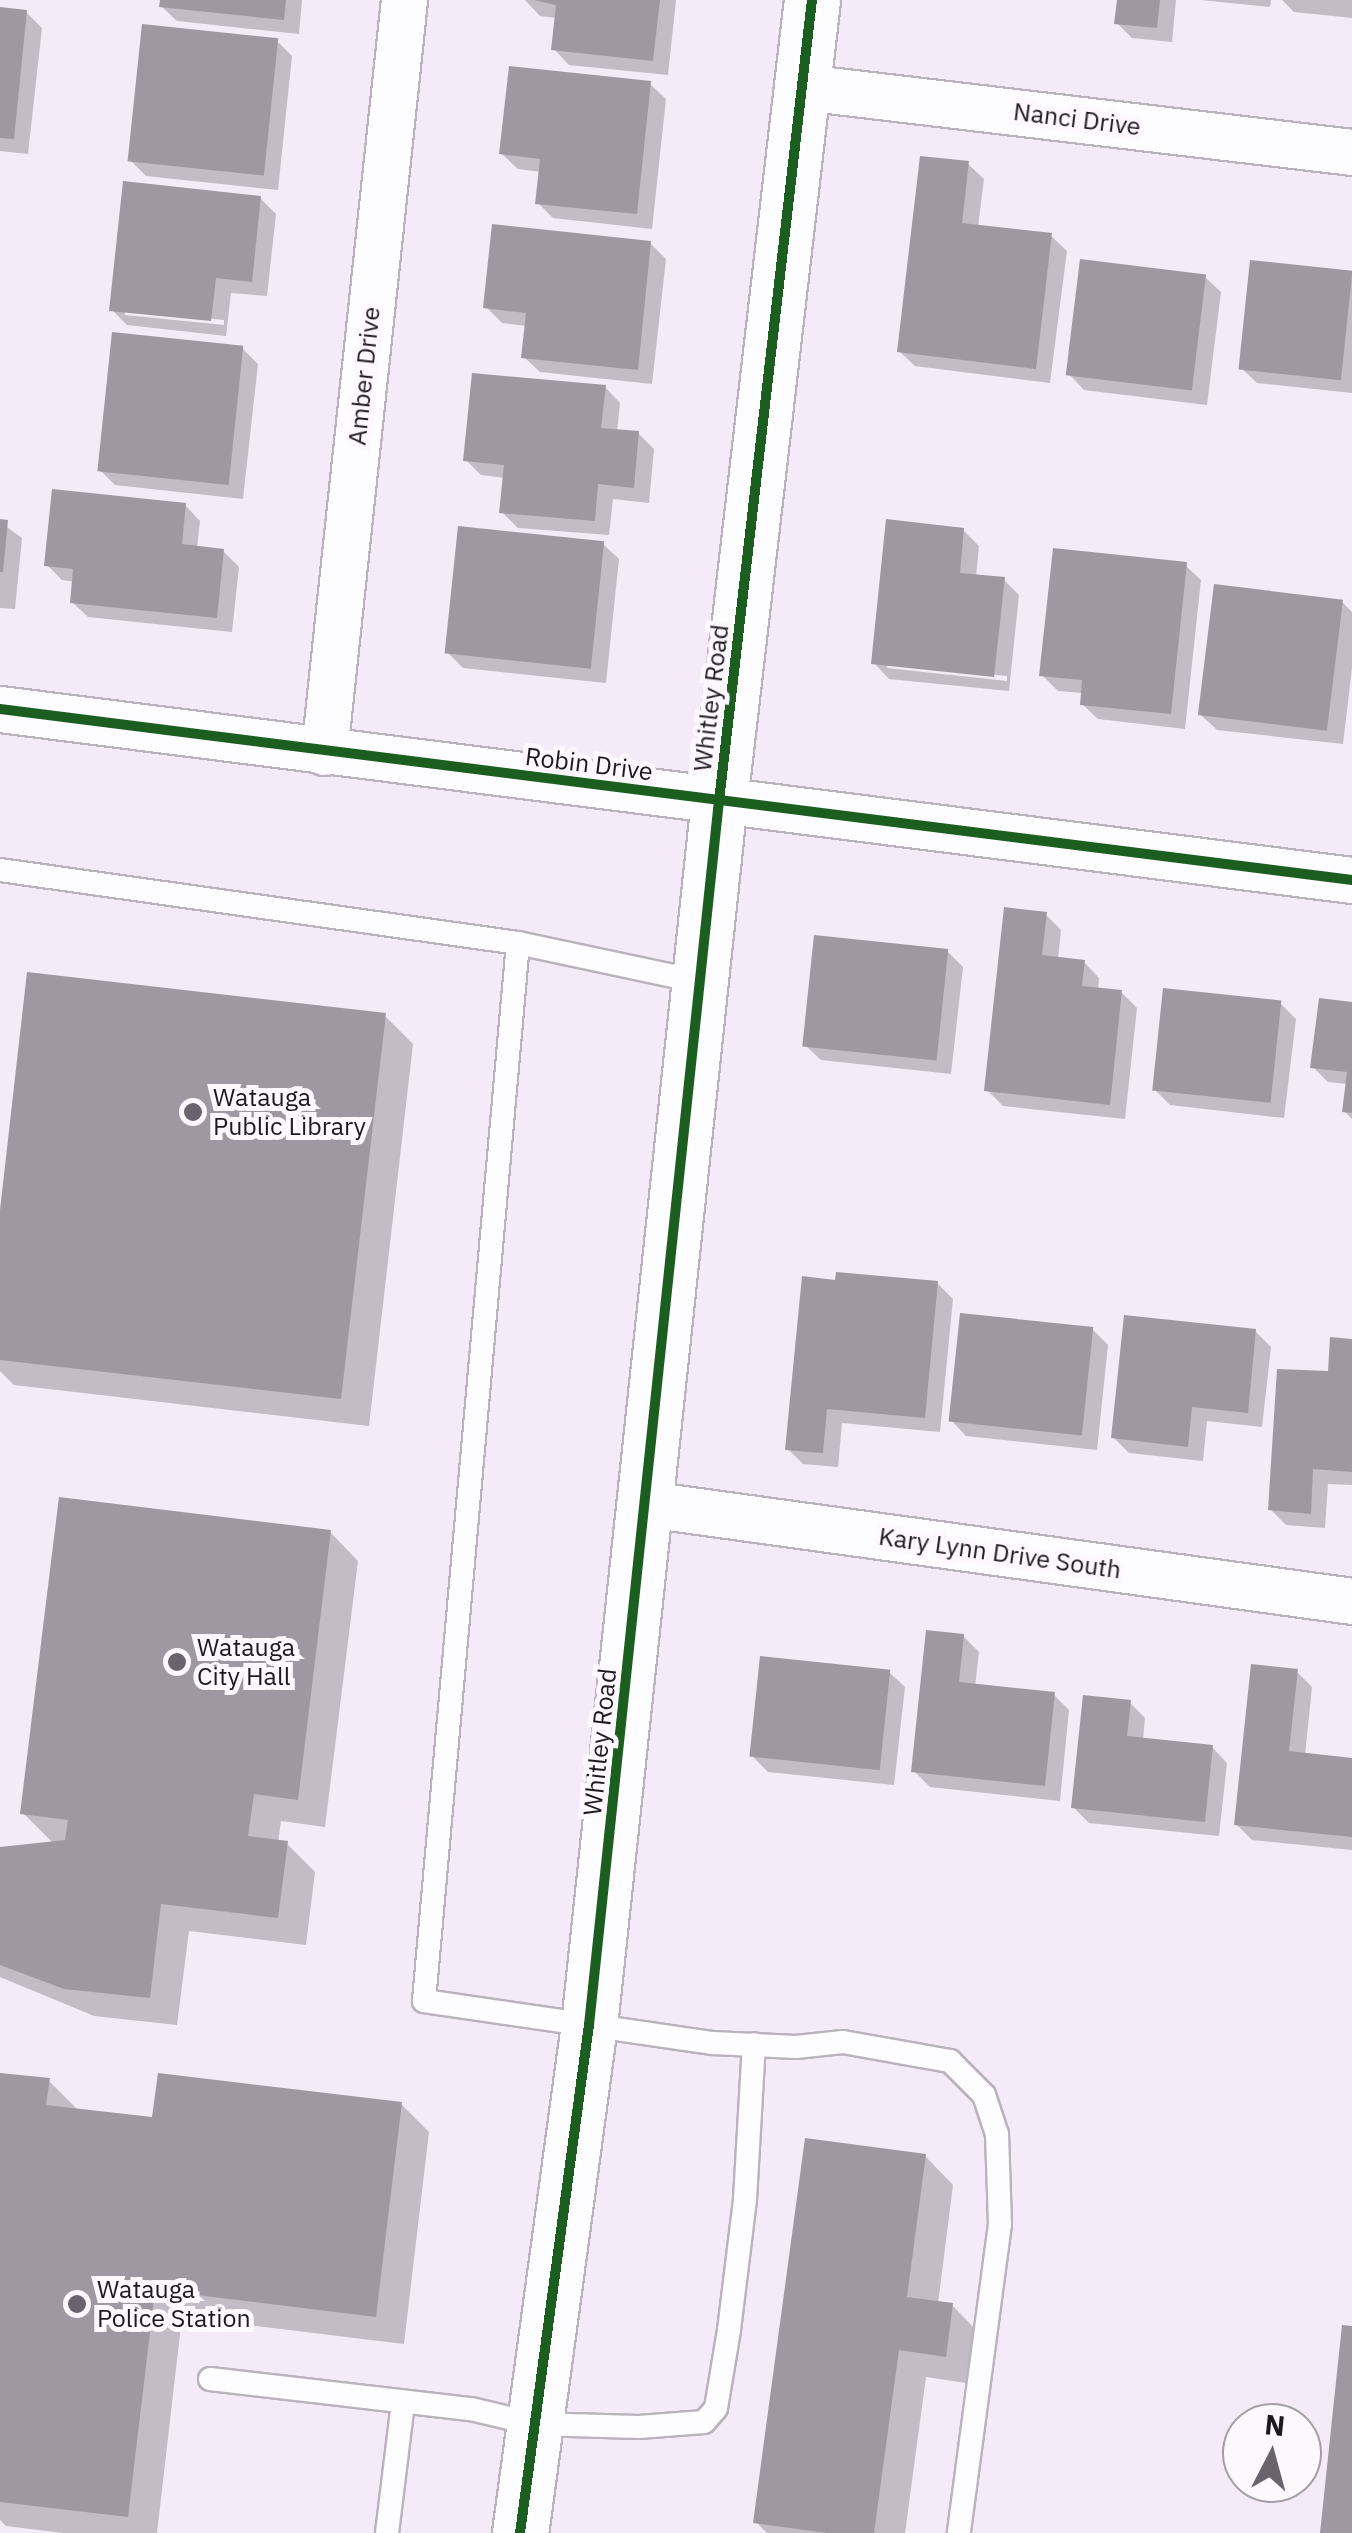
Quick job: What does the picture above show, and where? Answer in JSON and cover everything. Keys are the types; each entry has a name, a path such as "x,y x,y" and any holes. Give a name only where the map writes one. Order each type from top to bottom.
{"street":[{"name":"Amber Drive","path":"324,752 404,0"},
{"name":"Whitley Road","path":"520,2533 588,2025 703,982 719,801 812,0"},
{"name":"Nanci Drive","path":"803,87 1352,152"},
{"name":"Robin Drive","path":"0,709 1352,880"},
{"name":"Kary Lynn Drive South","path":"647,1504 1352,1600"}],"lane":[{"path":"0,870 518,943 703,982"},
{"path":"518,943 424,2001 713,2044 796,2048 843,2042 950,2061 984,2095 997,2134 1000,2224 959,2533"},
{"path":"210,2378 472,2409 534,2424 674,2426 704,2422 716,2408 745,2198 754,2044"},
{"path":"387,2533 402,2402"}],"building":[{"path":"160,0 286,0 284,20 159,7"},
{"path":"534,0 660,0 653,61 551,50 556,5"},
{"path":"1117,0 1160,0 1157,28 1114,24"},
{"path":"0,7 27,10 14,139 0,138"},
{"path":"142,24 278,38 264,176 128,161"},
{"path":"509,66 651,81 637,214 535,204 540,159 499,154"},
{"path":"920,156 969,161 962,223 1052,233 1036,369 897,352"},
{"path":"123,181 261,196 252,282 216,278 211,321 109,311"},
{"path":"492,224 651,241 638,370 521,358 526,313 483,308"},
{"path":"1080,259 1206,274 1192,391 1066,375"},
{"path":"1250,260 1352,271 1341,380 1239,369"},
{"path":"112,332 243,346 229,485 97,471"},
{"path":"472,373 606,385 601,428 639,431 634,488 598,484 595,521 499,513 504,465 463,461"},
{"path":"52,489 186,503 182,544 224,549 217,618 70,603 73,569 44,566"},
{"path":"0,519 8,520 3,572 0,572"},
{"path":"886,519 964,528 960,573 1005,577 994,677 871,664"},
{"path":"458,526 604,541 591,669 445,653"},
{"path":"1053,548 1187,562 1171,714 1080,705 1082,680 1039,676"},
{"path":"1214,584 1343,600 1327,731 1198,715"},
{"path":"1004,907 1047,912 1042,955 1085,960 1082,986 1122,990 1110,1105 984,1091"},
{"path":"814,935 948,949 937,1060 802,1046"},
{"name":"Watauga Public Library","path":"27,972 386,1013 341,1399 0,1360 0,1210"},
{"path":"1163,988 1281,1000 1271,1103 1152,1090"},
{"path":"1319,998 1352,1002 1352,1113 1342,1112 1347,1072 1310,1068"},
{"path":"836,1272 938,1281 925,1418 827,1409 823,1453 785,1450 802,1276 835,1280"},
{"path":"960,1313 1093,1327 1082,1435 949,1421"},
{"path":"1124,1315 1256,1329 1248,1413 1192,1407 1188,1447 1111,1438"},
{"path":"1330,1337 1352,1339 1352,1472 1313,1469 1311,1514 1268,1510 1277,1369 1328,1371"},
{"name":"Watauga City Hall","path":"59,1497 331,1530 298,1800 254,1794 248,1836 288,1841 278,1918 161,1904 150,1998 64,1989 0,1965 0,1847 65,1840 68,1820 20,1814"},
{"path":"926,1630 964,1634 959,1682 1055,1692 1045,1786 911,1772"},
{"path":"760,1656 890,1670 880,1770 749,1756"},
{"path":"1251,1664 1298,1669 1289,1751 1352,1758 1352,1837 1234,1825"},
{"path":"1083,1695 1131,1700 1127,1736 1213,1745 1205,1822 1071,1808"},
{"name":"Watauga Police Station","path":"0,2073 50,2078 46,2105 152,2117 158,2073 402,2102 376,2317 155,2290 128,2517 0,2502"},
{"path":"805,2138 926,2154 907,2297 953,2303 946,2357 899,2350 874,2533 827,2533 753,2523"},
{"path":"1342,2325 1352,2326 1352,2533 1320,2533"}],"cycle path":[{"path":"520,2533 589,2025 719,801 812,0"},
{"path":"0,709 1352,880"}],"place":[{"name":"Watauga Public Library","path":"193,1112"},
{"name":"Watauga City Hall","path":"177,1662"},
{"name":"Watauga Police Station","path":"77,2304"}]}
